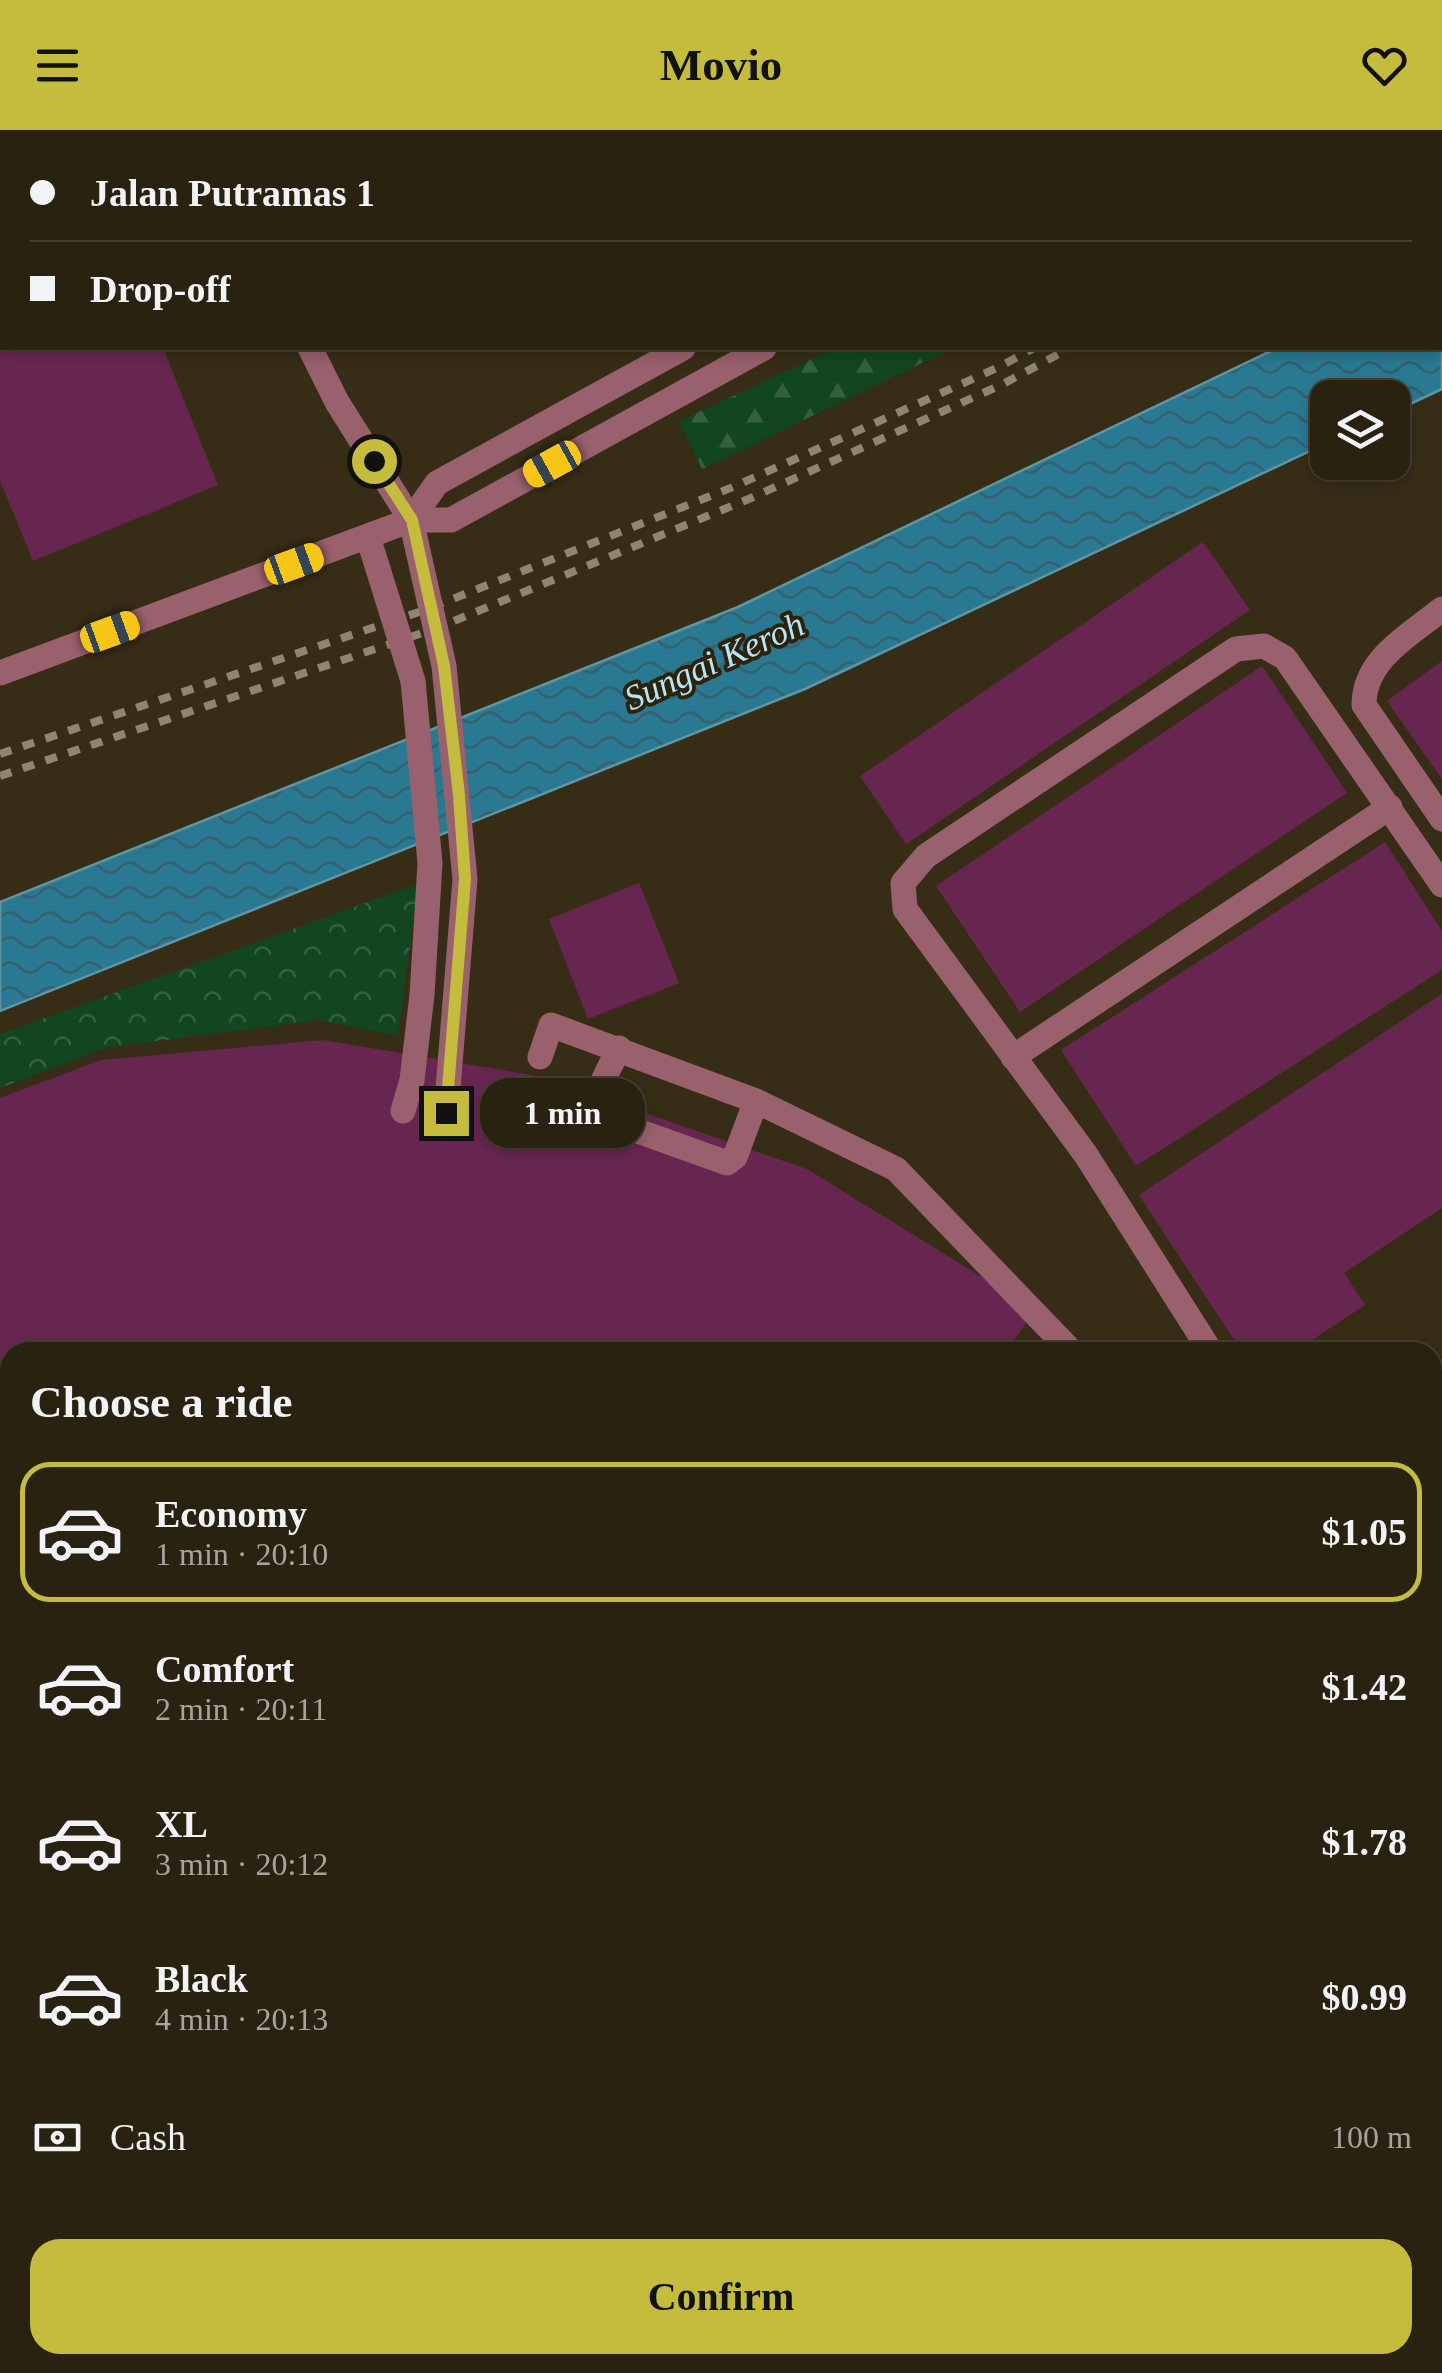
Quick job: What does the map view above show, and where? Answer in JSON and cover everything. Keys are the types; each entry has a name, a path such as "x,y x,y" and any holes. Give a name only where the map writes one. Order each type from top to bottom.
{"street":[{"path":"311,350 337,402 412,520 444,666 465,879 446,1113"},
{"path":"412,520 437,484 680,350"},
{"path":"0,672 412,520 452,520 760,350"},
{"path":"368,537 413,681 430,863 422,995 412,1080 403,1111"},
{"path":"1442,609 1374,664 1364,685 1364,705 1442,819"},
{"path":"1205,1342 1086,1155 905,909 903,882 926,856 1236,649 1264,646 1285,658 1442,886"},
{"path":"1013,1057 1390,807"},
{"path":"422,995 454,1003"},
{"path":"540,1057 551,1025 756,1101 896,1169 1059,1342"},
{"path":"619,1048 596,1097 599,1117 727,1163 735,1157 756,1101"}],"green space":[{"path":"832,350 949,350 702,469 679,421"},
{"path":"418,884 398,1036 319,1020 104,1048 0,1088 0,1034"}],"water":[{"name":"Sungai Keroh","path":"1273,350 1442,350 1442,389 1410,404 1410,380 1310,380 1310,451 805,689 0,1011 0,902 738,607"}],"building":[{"path":"0,350 164,350 218,485 33,561 0,481"},
{"path":"1203,542 1250,610 906,844 860,776"},
{"path":"1442,661 1442,779 1387,701"},
{"path":"1262,666 1347,793 1020,1012 936,886"},
{"path":"1385,842 1442,931 1442,970 1136,1166 1061,1050"},
{"path":"639,883 679,983 588,1019 549,919"},
{"path":"1442,994 1442,1208 1344,1273 1365,1305 1309,1342 1235,1342 1139,1195"},
{"path":"323,1040 538,1076 807,1169 1035,1310 1013,1342 0,1342 0,1098 101,1060"}],"railway":[{"path":"0,754 425,610 733,487 1030,350"},
{"path":"0,776 437,628 751,498 1003,384 1066,350"}],"route":[{"path":"374,461 412,520 444,666 459,795 465,879 446,1113"}]}
